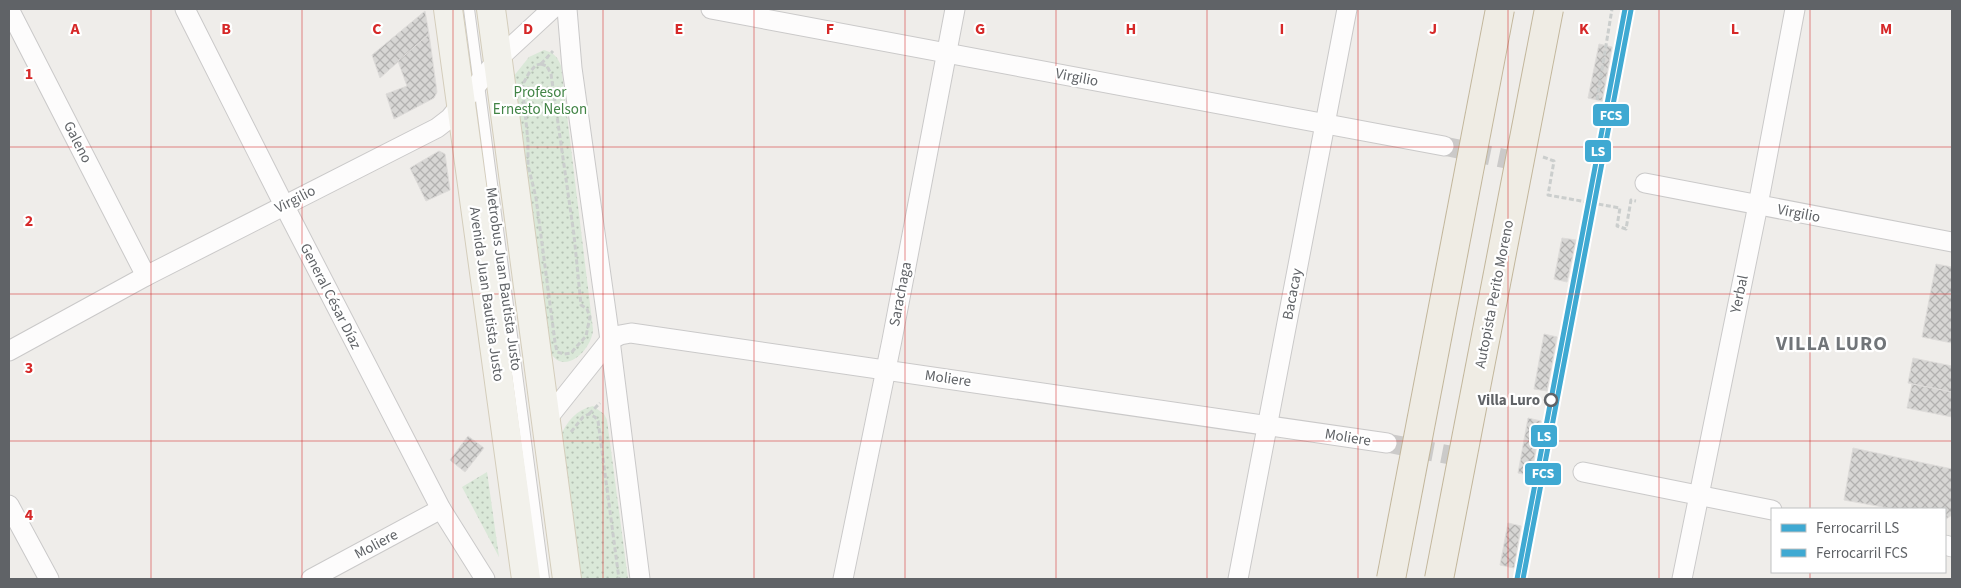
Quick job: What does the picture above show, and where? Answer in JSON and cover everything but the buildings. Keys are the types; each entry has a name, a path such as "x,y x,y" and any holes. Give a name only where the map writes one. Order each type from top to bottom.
{"highway":[{"path":"1391,579 1500,9"},
{"name":"Autopista Perito Moreno","path":"1439,579 1549,9"}],"main road":[{"name":"Avenida Juan Bautista Justo","path":"448,9 526,579"},
{"path":"491,9 567,579"}],"street":[{"name":"Galeno","path":"9,9 146,276"},
{"name":"General César Díaz","path":"185,9 441,509 485,579"},
{"name":"Virgilio","path":"9,351 146,276 284,204 437,128 450,118 498,59 552,9"},
{"path":"567,9 572,68 610,340 640,579"},
{"name":"Virgilio","path":"711,9 1444,146"},
{"name":"Sarachaga","path":"843,579 955,9"},
{"name":"Bacacay","path":"1238,579 1347,9"},
{"name":"Yerbal","path":"1682,579 1758,205 1795,9"},
{"name":"Virgilio","path":"1645,183 1952,242"},
{"name":"Moliere","path":"610,340 620,335 631,333 1387,443"},
{"path":"547,420 610,340"},
{"path":"1583,472 1771,510"},
{"path":"9,505 49,579"},
{"name":"Moliere","path":"311,579 441,509"}],"lane":[{"name":"Metrobus Juan Bautista Justo","path":"469,9 544,579"}],"path":[{"path":"1597,100 1612,9"},
{"path":"541,64 547,66 551,74 574,236 581,305 587,310 590,317 586,336 568,355 558,352 555,342 536,198 527,159 528,141 523,84 528,73 536,65 541,64 551,52"},
{"path":"1554,161 1548,195 1620,208 1617,226 1626,229 1631,200"},
{"path":"568,440 570,433 583,417 596,408"},
{"path":"589,414 595,417 599,428 619,579"}],"green space":[{"name":"Profesor Ernesto Nelson","path":"544,50 555,55 561,66 593,329 587,347 577,357 565,362 558,360 550,353 513,77 529,57"},
{"path":"593,406 604,414 607,420 628,579 579,579 560,437 577,413"},
{"path":"487,472 499,557 462,487"}],"tunnel":[{"path":"1444,146 1516,161"},
{"path":"1387,443 1450,455"}],"rail line":[{"name":"LS","path":"1517,579 1625,9"},
{"name":"FCS","path":"1523,579 1631,10"}],"place":[{"name":"Villa Luro","path":"1551,400"}],"district":[{"name":"VILLA LURO","path":"1832,343"}]}
